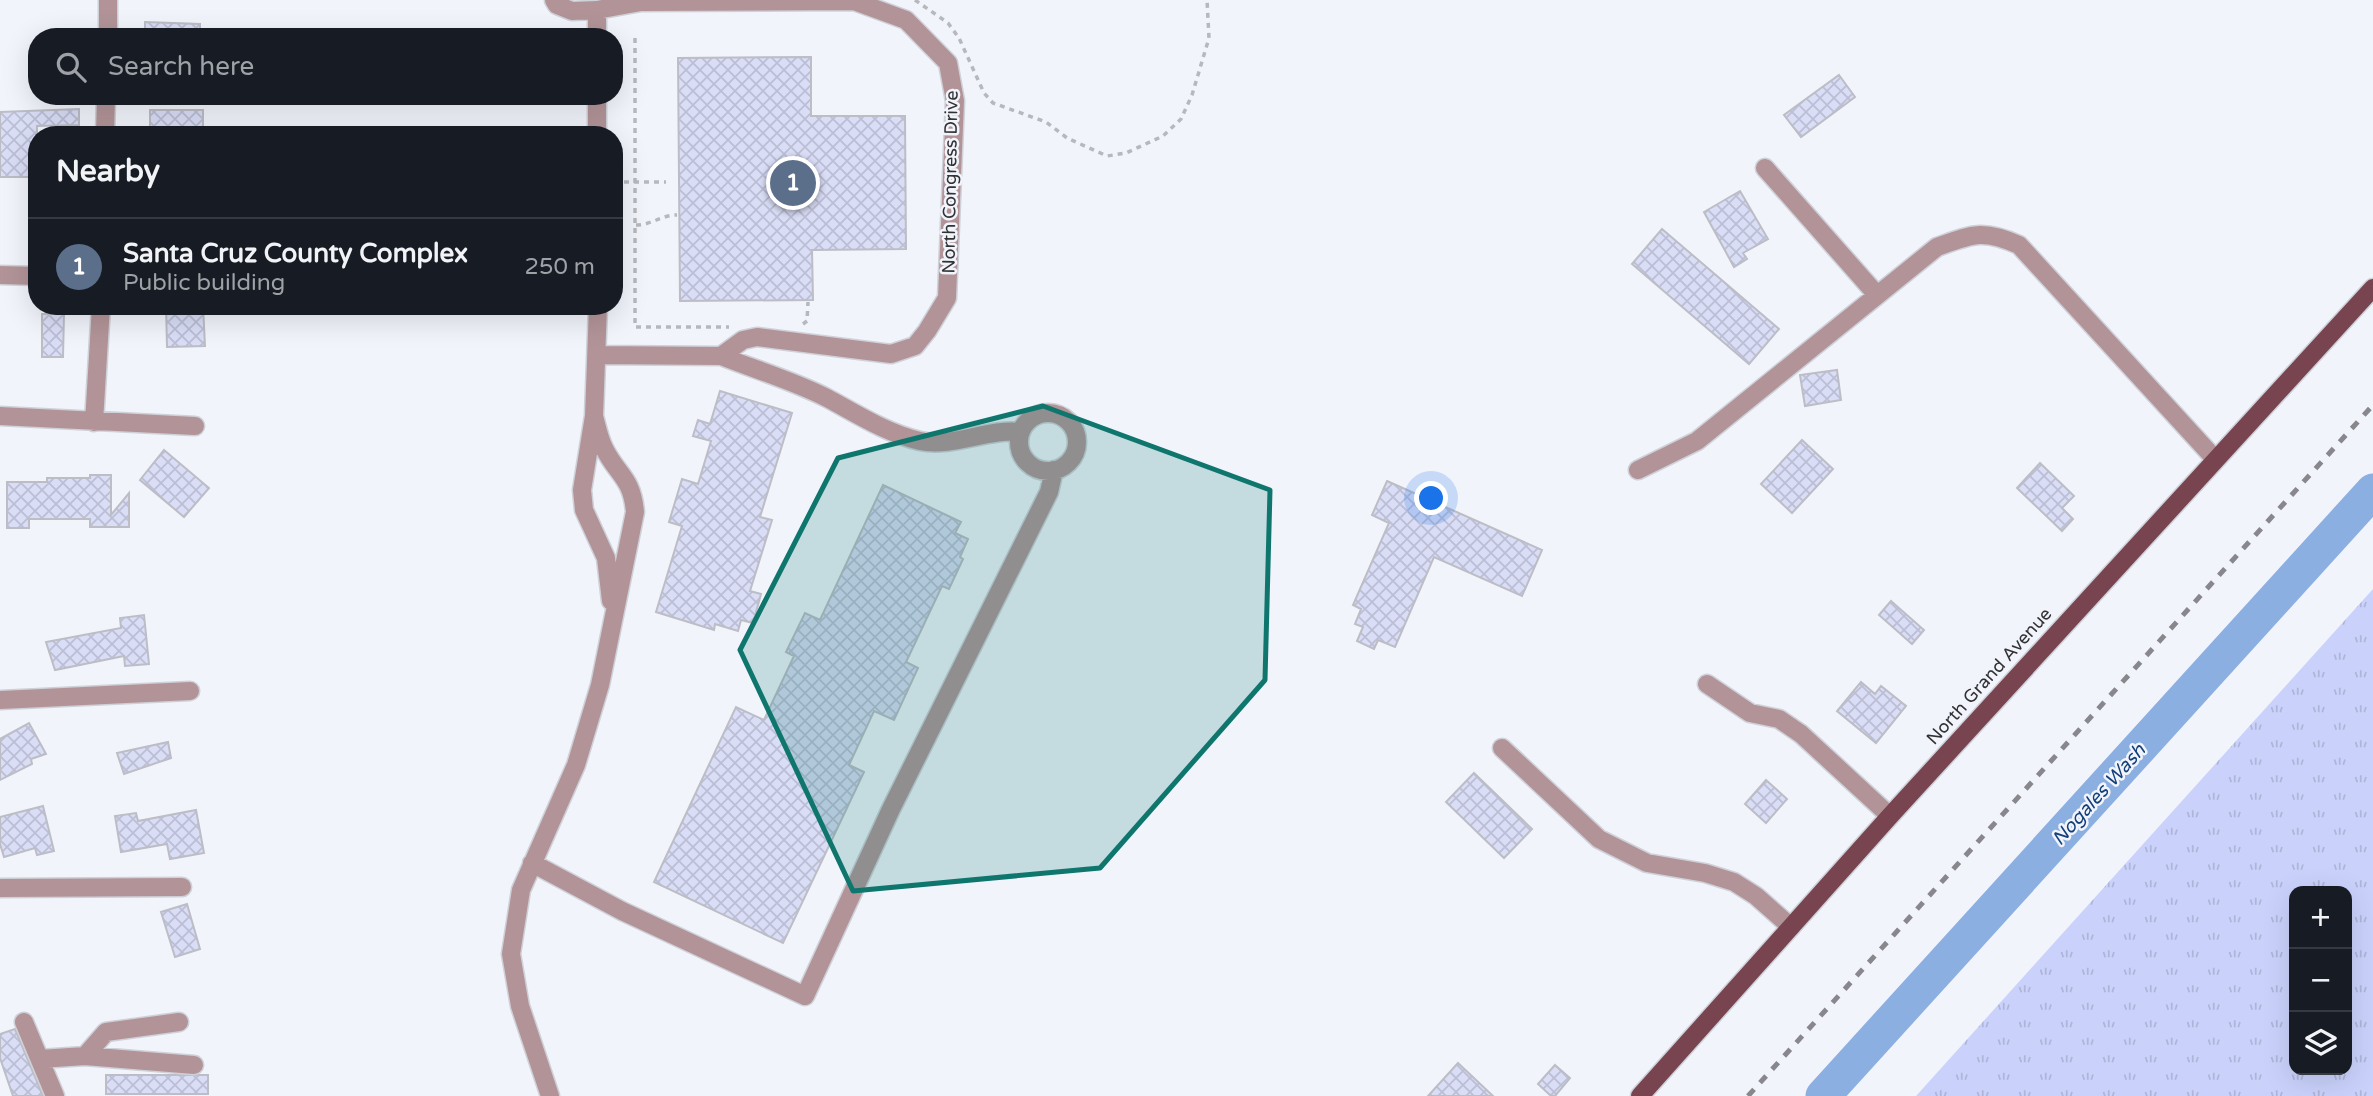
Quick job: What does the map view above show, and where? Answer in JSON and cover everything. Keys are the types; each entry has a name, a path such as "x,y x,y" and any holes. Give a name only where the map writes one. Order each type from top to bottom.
{"main road":[{"name":"North Grand Avenue","path":"1640,1096 1890,816 2373,288"}],"street":[{"path":"108,0 108,28"},
{"name":"North Congress Drive","path":"554,0 557,5 572,11 597,10 641,2 854,1 906,20 948,62 956,101 947,298 927,331 915,346 891,354 757,337 743,340 722,356"},
{"path":"597,10 597,28"},
{"path":"105,126 106,105"},
{"path":"597,105 597,126"},
{"path":"1765,167 1877,295"},
{"path":"1638,471 1697,441 1937,247 1993,234 2019,245 2215,459"},
{"path":"0,275 28,276"},
{"path":"94,422 100,315"},
{"path":"598,315 594,416 582,490 584,510 606,558 612,621"},
{"path":"598,355 722,356 825,397 858,417 922,441 964,439 1002,429 1021,432"},
{"path":"1041,413 1060,415 1068,420 1077,436 1075,454 1070,461 1054,470 1045,471 1030,464 1020,449 1021,432 1033,417 1041,413"},
{"path":"0,416 195,426"},
{"path":"550,1096 520,1006 511,954 521,890 576,765 600,685 635,512 633,494 624,475 603,447 594,416"},
{"path":"532,863 622,911 805,996 886,820 1049,492 1054,470"},
{"path":"1707,684 1750,713 1779,719 1801,734 1890,816"},
{"path":"0,701 190,691"},
{"path":"1502,748 1599,839 1647,863 1704,873 1734,882 1756,896 1791,928"},
{"path":"0,888 182,887"},
{"path":"85,1056 106,1032 179,1021"},
{"path":"24,1022 55,1096"},
{"path":"40,1059 85,1056 194,1065"}],"path":[{"path":"915,0 948,23 959,38 984,93 993,103 1046,122 1067,138 1107,156 1126,153 1163,136 1181,118 1192,95 1209,38 1207,0"},
{"path":"635,38 635,327 730,327"},
{"path":"623,183 666,182"},
{"path":"635,225 647,225 666,215 677,215"},
{"path":"799,327 807,321 808,302"}],"highlighted area":[{"path":"1043,406 1270,490 1265,680 1100,868 853,891 740,650 838,458"}],"green space":[{"path":"2373,589 2373,1096 1916,1096"}],"building":[{"path":"145,22 200,24 200,28 145,28"},
{"path":"811,57 811,116 905,116 906,249 812,250 813,300 680,301 678,58"},
{"path":"1839,75 1855,97 1801,137 1784,115"},
{"path":"79,109 79,125 28,126 28,177 0,177 0,112"},
{"path":"150,110 203,110 203,126 150,126"},
{"path":"1740,191 1768,239 1743,253 1747,259 1734,267 1704,212"},
{"path":"1662,229 1779,329 1749,364 1632,264"},
{"path":"42,315 64,315 63,357 42,357"},
{"path":"166,315 203,315 205,346 167,347"},
{"path":"1837,370 1841,400 1805,406 1800,375"},
{"path":"720,391 792,413 760,517 772,520 750,591 761,594 753,623 741,620 738,631 715,624 714,630 656,612 682,526 669,522 682,479 698,484 711,441 693,436 698,420 710,424"},
{"path":"1802,440 1833,469 1792,513 1761,484"},
{"path":"164,450 209,488 184,517 140,480"},
{"path":"2040,463 2074,496 2062,508 2073,519 2062,531 2017,488"},
{"path":"90,475 111,475 111,515 129,493 129,527 90,527 90,519 29,519 29,528 7,528 7,482 47,482 47,478 90,478"},
{"path":"1387,481 1542,550 1522,596 1434,557 1395,647 1378,640 1374,649 1357,641 1363,627 1355,624 1361,609 1353,605 1389,523 1372,515"},
{"path":"883,485 961,522 955,533 968,539 960,557 963,559 949,589 942,586 906,662 918,668 894,720 874,711 849,765 864,772 783,943 654,882 736,707 764,720 794,656 786,652 805,613 820,620"},
{"path":"1891,601 1924,630 1912,644 1879,615"},
{"path":"144,615 149,664 125,666 124,656 55,670 46,642 121,628 120,618"},
{"path":"1861,682 1875,694 1881,686 1906,706 1876,743 1837,711"},
{"path":"29,723 46,754 31,759 32,764 0,780 0,739"},
{"path":"168,742 171,758 124,774 117,753"},
{"path":"1474,773 1532,829 1504,858 1446,802"},
{"path":"1766,780 1787,799 1766,823 1745,804"},
{"path":"43,806 54,851 37,855 35,848 4,857 0,844 0,817"},
{"path":"196,810 204,853 170,859 167,844 121,852 115,816 136,813 138,821"},
{"path":"187,904 200,949 175,957 161,912"},
{"path":"15,1029 43,1096 13,1096 0,1058 0,1034"},
{"path":"1458,1063 1493,1096 1428,1096"},
{"path":"1555,1065 1570,1078 1555,1096 1551,1096 1538,1084"},
{"path":"106,1075 208,1075 208,1094 106,1094"}],"waterway":[{"name":"Nogales Wash","path":"1823,1096 2373,491"}],"railway":[{"path":"1748,1096 2373,405"}],"place":[{"name":"Santa Cruz County Complex","path":"793,183"}]}
